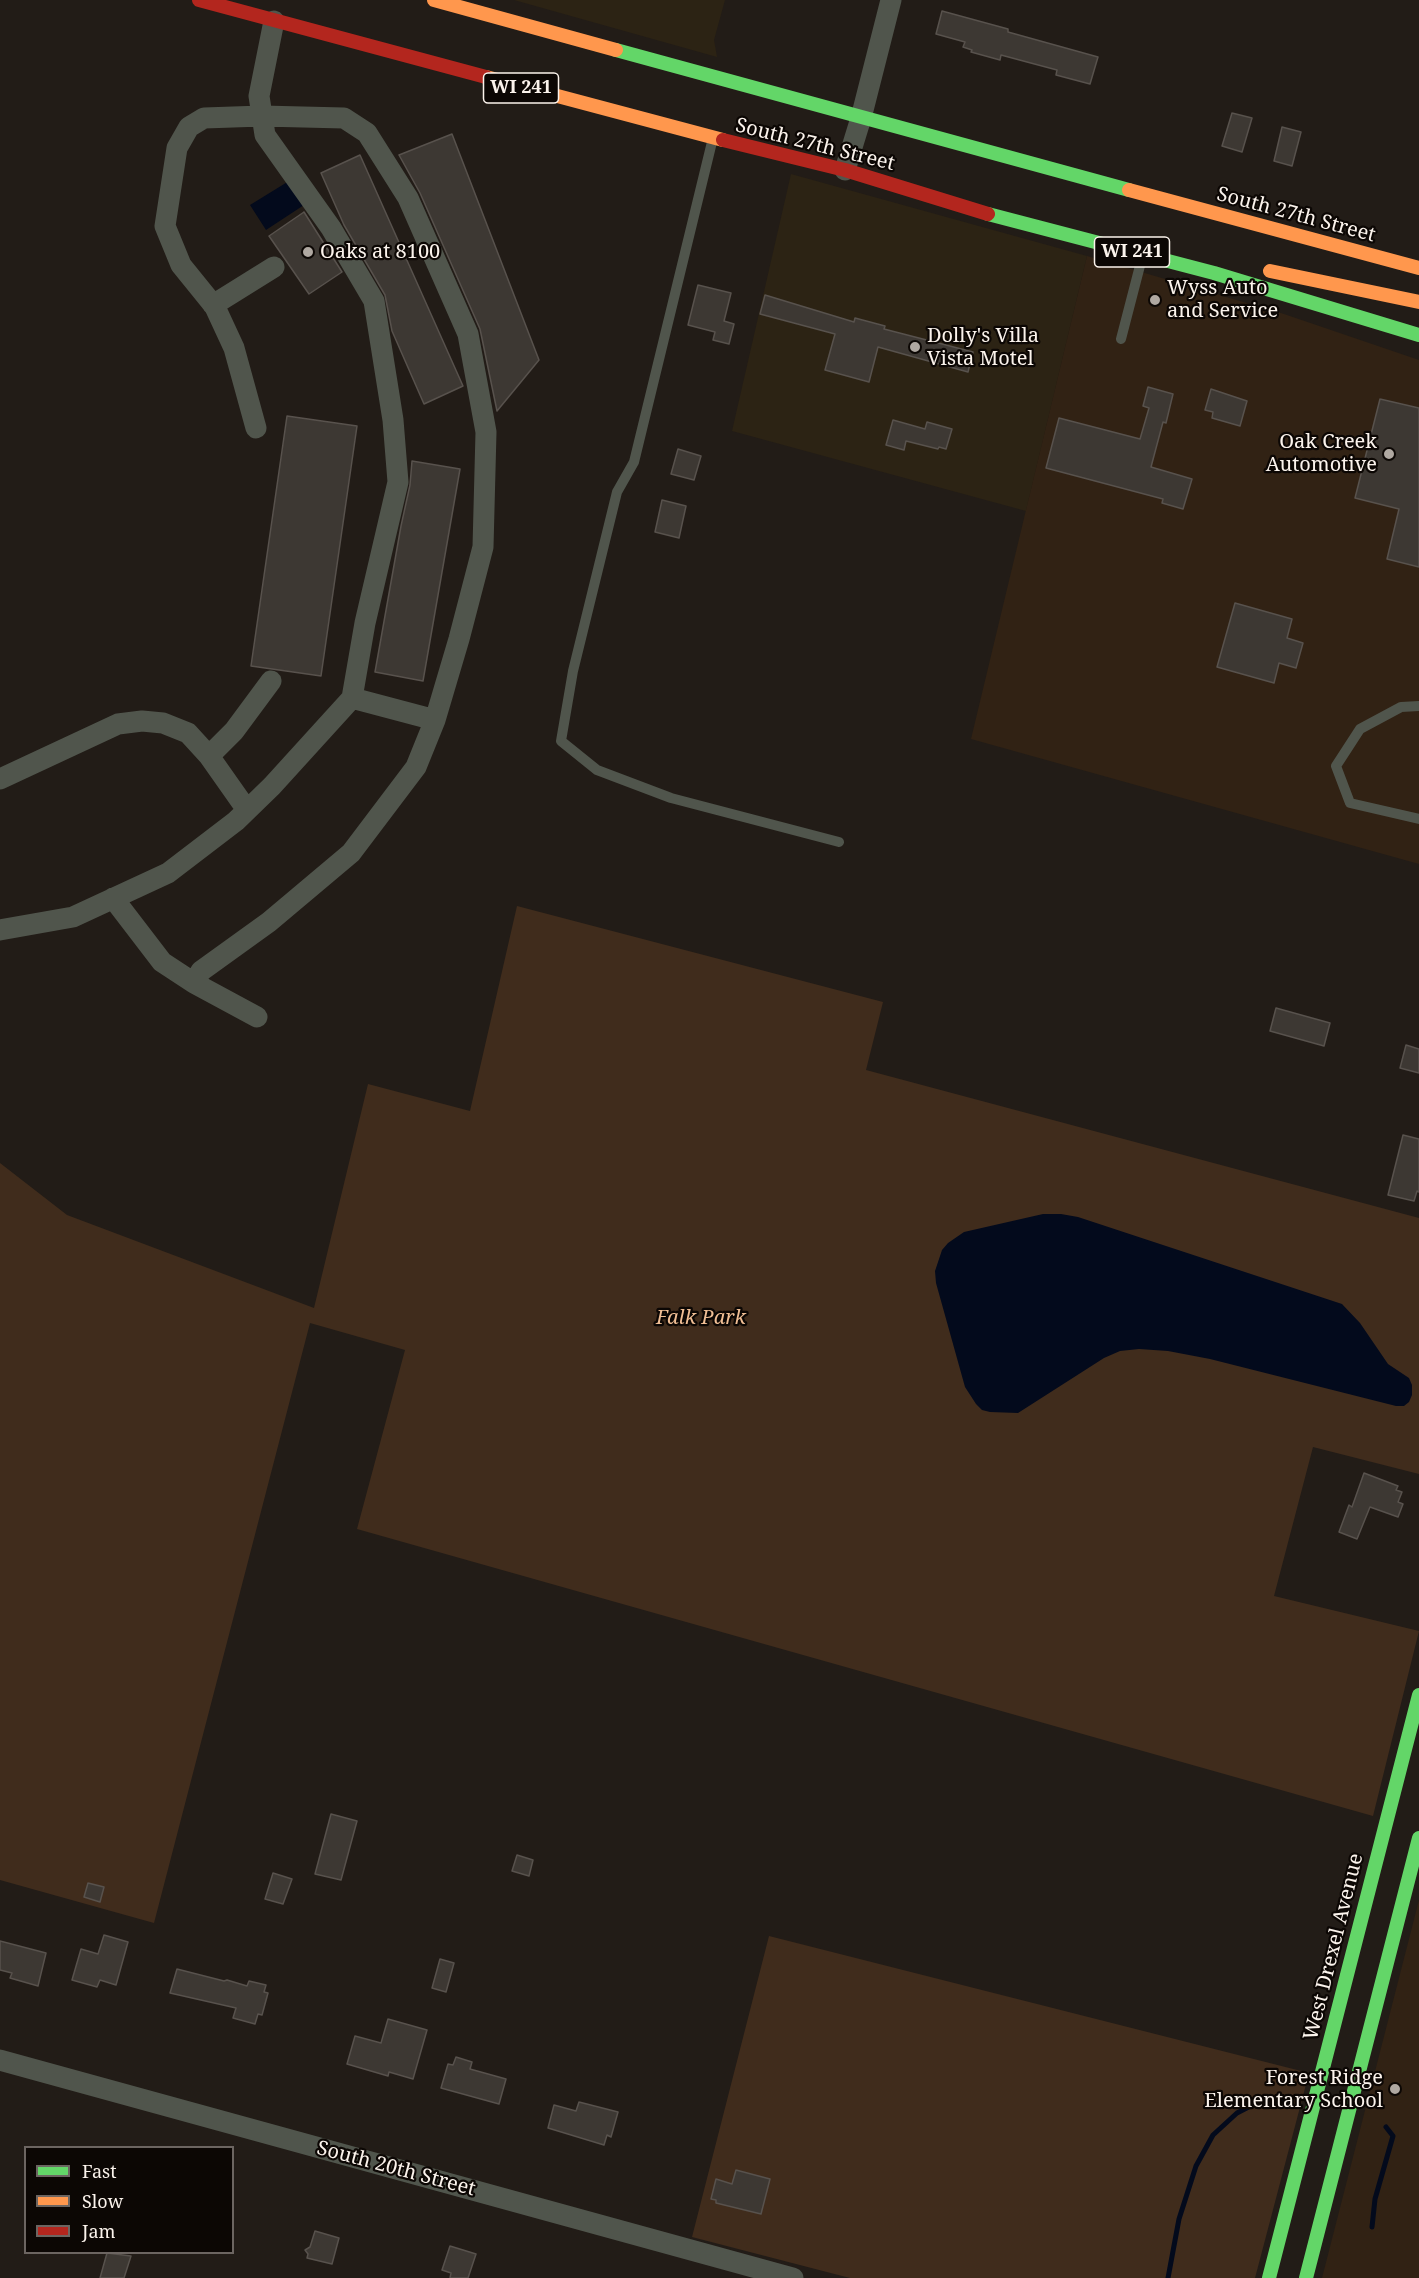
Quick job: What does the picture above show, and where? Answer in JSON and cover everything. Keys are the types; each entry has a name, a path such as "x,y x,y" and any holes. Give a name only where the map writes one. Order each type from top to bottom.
{"main road":[{"name":"South 27th Street","path":"199,0 712,138 845,170 998,217 1214,273 1419,335"},
{"name":"South 27th Street","path":"434,0 861,118 1419,267"},
{"path":"1214,273 1263,269 1419,302"},
{"path":"1362,319 1419,350"},
{"name":"West Drexel Avenue","path":"1269,2278 1419,1695"},
{"path":"1306,2278 1419,1838"}],"street":[{"path":"845,170 861,118 891,0"},
{"path":"0,930 73,917 168,873 236,821 272,786 352,698 364,623 398,482 391,409 374,301 331,228 265,135 258,96 274,21"},
{"path":"194,983 201,971 269,922 351,853 416,767 435,720 483,547 486,432 468,334 408,198 367,133 344,118 262,116 204,118 189,127 177,148 165,226 181,265 213,305 234,348 256,428"},
{"path":"213,305 274,267"},
{"path":"209,756 234,731 271,681"},
{"path":"352,698 435,720"},
{"path":"0,779 118,724 142,721 163,723 188,733 209,756 247,810"},
{"path":"113,898 162,962 194,983 256,1017"},
{"name":"South 20th Street","path":"0,2060 793,2278"}],"lane":[{"path":"712,138 634,462 617,492 573,671 561,741 597,770 671,798 839,842"},
{"path":"1121,339 1143,255"},
{"path":"1419,706 1401,707 1360,729 1336,766 1350,803 1419,819"}],"shaded area":[{"path":"514,0 725,0 714,40 717,57"},
{"path":"791,174 1087,256 1026,511 732,431"},
{"path":"1087,256 1284,314 1419,360 1419,864 971,739"},
{"name":"Forest Ridge Elementary School","path":"1419,1900 1419,2278 1322,2278"}],"green space":[{"name":"Falk Park","path":"517,906 883,1002 866,1070 1419,1218 1419,1474 1313,1447 1274,1596 1419,1631 1373,1816 357,1529 405,1350 310,1323 154,1923 0,1880 0,1163 67,1215 314,1308 368,1084 470,1111"},
{"path":"769,1936 1309,2073 1255,2278 850,2278 692,2237"}],"water":[{"path":"289,181 304,205 266,230 250,205"},
{"path":"1043,1214 1078,1217 1342,1304 1360,1323 1388,1364 1409,1378 1412,1395 1409,1402 1404,1406 1396,1406 1210,1359 1168,1351 1139,1349 1120,1351 1104,1358 1018,1413 982,1410 965,1387 936,1283 935,1271 942,1250 964,1232"}],"building":[{"path":"942,11 1098,57 1090,84 1056,75 1057,70 1001,55 1000,60 971,52 972,50 963,47 965,42 936,34"},
{"path":"1232,113 1252,118 1242,152 1222,146"},
{"path":"1282,127 1301,132 1292,166 1274,161"},
{"path":"452,134 539,360 497,411 480,329 420,193 399,155"},
{"path":"360,155 463,386 424,404 392,331 385,295 344,225 321,173"},
{"name":"Oaks at 8100","path":"304,212 342,272 309,294 269,236"},
{"path":"698,285 731,293 724,321 734,324 729,344 713,340 715,332 688,325"},
{"name":"Dolly's Villa Vista Motel","path":"765,295 854,322 855,318 885,326 884,329 973,352 968,372 878,347 869,382 825,370 835,334 760,314"},
{"path":"1148,387 1173,394 1151,467 1192,479 1183,509 1162,503 1163,499 1046,468 1059,418 1140,439 1149,408 1143,406"},
{"path":"1211,389 1247,401 1240,426 1212,418 1213,412 1205,410"},
{"path":"1380,399 1419,408 1419,567 1387,559 1399,509 1355,498"},
{"path":"287,416 357,426 321,676 251,666"},
{"path":"893,420 925,429 927,422 952,429 946,449 906,441 904,450 886,445"},
{"path":"678,449 701,456 694,480 671,474"},
{"path":"412,461 460,469 423,681 375,672 410,485"},
{"path":"662,500 686,506 679,538 655,532"},
{"path":"1235,603 1292,619 1287,638 1303,643 1296,668 1279,663 1274,683 1217,667"},
{"path":"1276,1008 1330,1023 1324,1046 1270,1031"},
{"path":"1406,1045 1419,1049 1419,1073 1400,1068"},
{"path":"1403,1135 1419,1139 1419,1192 1417,1191 1414,1201 1388,1195"},
{"path":"1364,1473 1398,1486 1396,1490 1402,1492 1398,1502 1403,1504 1398,1517 1370,1507 1357,1539 1339,1532 1349,1505 1352,1507"},
{"path":"331,1814 357,1821 341,1880 315,1874"},
{"path":"517,1855 533,1860 529,1876 512,1871"},
{"path":"273,1873 292,1879 283,1904 265,1899"},
{"path":"88,1883 104,1887 100,1902 84,1897"},
{"path":"104,1935 128,1942 116,1985 100,1980 97,1987 72,1980 81,1949 98,1954"},
{"path":"0,1941 46,1953 38,1986 10,1978 12,1973 0,1970"},
{"path":"440,1959 454,1963 446,1992 432,1988"},
{"path":"177,1969 247,1986 249,1981 266,1985 264,1992 268,1993 262,2015 258,2014 255,2024 233,2018 236,2008 170,1993"},
{"path":"388,2019 427,2030 413,2079 389,2072 388,2076 347,2064 355,2036 381,2043"},
{"path":"456,2057 472,2062 470,2069 506,2079 499,2104 441,2088 448,2064 453,2065"},
{"path":"579,2102 618,2112 611,2137 607,2135 604,2145 548,2128 554,2105 576,2111"},
{"path":"736,2170 770,2179 761,2214 716,2203 716,2200 711,2199 716,2179 732,2184"},
{"path":"315,2231 339,2238 332,2264 307,2258 308,2254 305,2250 310,2247"},
{"path":"450,2246 476,2254 468,2278 450,2278 451,2273 442,2270"},
{"path":"107,2254 131,2256 124,2278 100,2278"}],"waterway":[{"path":"1168,2278 1179,2219 1196,2166 1213,2135 1237,2113 1264,2099 1288,2101"},
{"path":"1372,2227 1375,2199 1393,2136 1386,2127"}],"traffic: fast":[{"path":"616,50 1129,190"},
{"path":"988,214 1214,273 1419,335"},
{"path":"1269,2278 1419,1695"},
{"path":"1306,2278 1419,1838"}],"traffic: slow":[{"path":"434,0 616,50"},
{"path":"486,77 723,140"},
{"path":"1129,190 1419,268"},
{"path":"1270,271 1419,302"}],"traffic: jam":[{"path":"199,0 486,77"},
{"path":"723,140 845,170 988,214"}],"place":[{"name":"Oaks at 8100","path":"308,252"},
{"name":"Wyss Auto and Service","path":"1155,300"},
{"name":"Dolly's Villa Vista Motel","path":"915,347"},
{"name":"Oak Creek Automotive","path":"1389,454"},
{"name":"Forest Ridge Elementary School","path":"1395,2089"}]}
